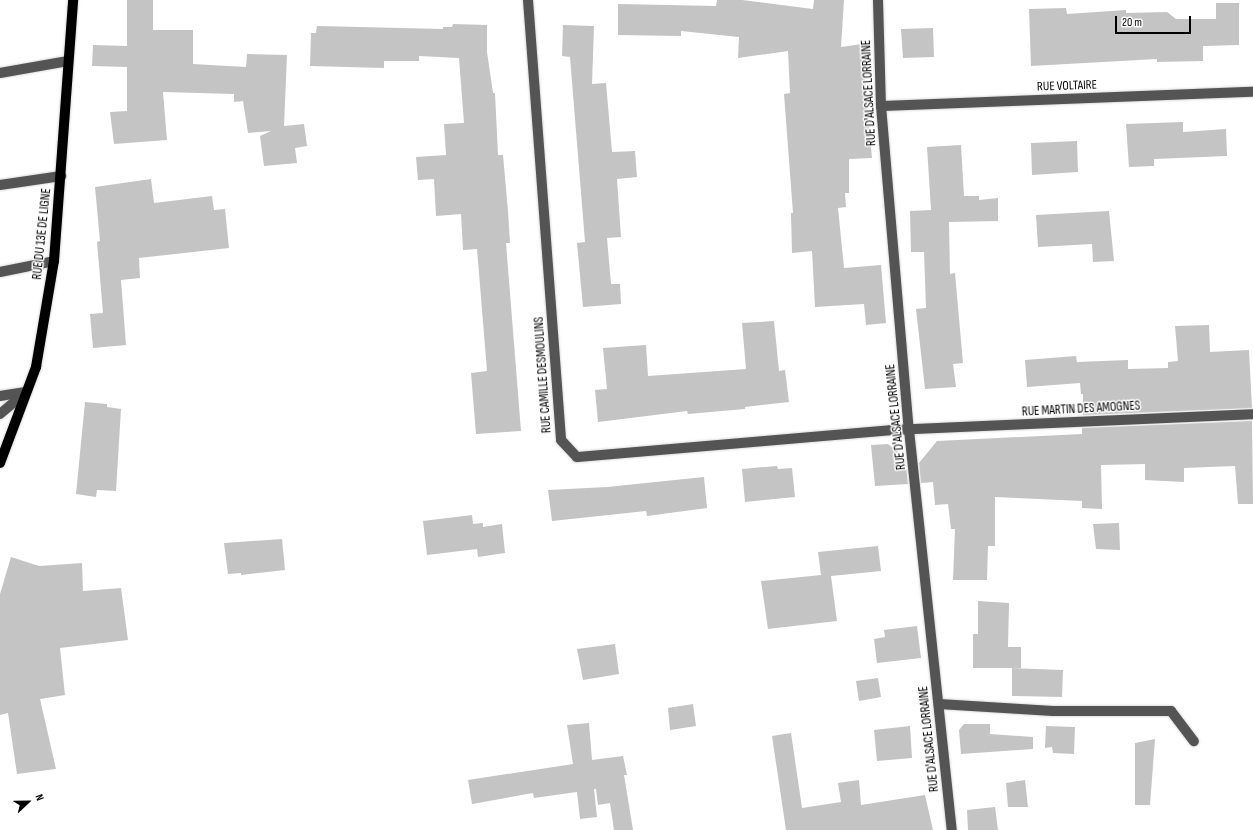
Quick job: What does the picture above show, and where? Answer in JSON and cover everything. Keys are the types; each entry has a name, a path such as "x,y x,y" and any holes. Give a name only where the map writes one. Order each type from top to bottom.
{"main road":[{"name":"RUE DU 13E DE LIGNE","path":"0,463 36,367 54,262 73,0"}],"street":[{"name":"RUE CAMILLE DESMOULINS","path":"528,0 561,440 577,457 892,430 909,430"},
{"name":"RUE D'ALSACE LORRAINE","path":"878,0 881,106 909,430 952,830"},
{"path":"0,73 68,61"},
{"name":"RUE VOLTAIRE","path":"881,106 1253,92"},
{"path":"0,185 61,176"},
{"path":"0,272 54,262"},
{"path":"0,396 26,392"},
{"path":"0,414 26,392"},
{"name":"RUE MARTIN DES AMOGNES","path":"909,430 1253,414"},
{"path":"939,704 1053,711 1171,711 1194,741"}],"building":[{"path":"127,0 153,0 153,30 193,30 193,64 246,67 247,54 287,55 284,126 304,124 307,146 295,148 297,163 264,166 260,136 271,131 248,133 243,101 234,102 234,94 163,92 167,140 114,144 110,112 127,111 127,67 92,66 93,45 127,46"},
{"path":"717,0 742,0 813,9 814,0 844,0 841,47 862,44 872,158 849,159 849,193 845,193 846,207 838,208 844,268 881,265 886,323 866,325 864,304 815,307 812,251 792,253 791,213 793,213 784,94 790,93 788,51 738,58 739,37 681,31 681,36 618,35 618,4 716,6"},
{"path":"1216,3 1239,3 1239,45 1203,46 1203,61 1157,62 1157,59 1031,66 1029,9 1066,8 1067,14 1126,10 1126,13 1167,12 1176,19 1216,19"},
{"path":"453,24 487,25 487,52 493,93 495,93 498,155 503,155 508,211 510,243 506,243 521,431 476,434 471,373 487,371 477,249 463,250 461,214 436,216 434,179 418,180 416,157 446,155 444,124 464,123 459,58 419,56 419,61 384,61 384,68 310,66 311,33 316,33 317,26 443,29 443,27 452,27"},
{"path":"563,25 594,26 592,84 606,83 612,152 635,151 637,177 617,179 621,237 607,238 611,284 620,284 621,304 583,307 577,243 585,242 570,57 562,56"},
{"path":"933,28 934,57 903,58 901,29"},
{"path":"1183,122 1183,132 1226,129 1227,156 1154,159 1154,166 1129,167 1126,124"},
{"path":"1077,141 1078,172 1032,175 1031,143"},
{"path":"961,145 964,196 979,196 979,200 998,198 998,221 949,222 950,274 955,273 963,363 953,364 956,387 925,389 916,309 926,308 924,252 911,252 910,211 931,210 927,147"},
{"path":"151,179 154,203 212,196 214,210 225,209 229,248 139,258 140,278 121,280 126,345 93,348 90,314 103,313 97,242 100,241 95,187"},
{"path":"1109,211 1114,261 1093,262 1092,244 1038,247 1036,215"},
{"path":"774,321 779,371 785,370 789,402 745,407 745,409 688,414 687,411 598,422 595,390 607,389 603,348 646,345 648,376 746,369 742,323"},
{"path":"1209,325 1210,352 1249,350 1252,408 1083,415 1083,394 1081,394 1080,383 1027,387 1025,360 1076,356 1077,362 1128,360 1128,369 1168,368 1168,362 1178,361 1175,326"},
{"path":"85,402 107,404 107,407 121,409 116,491 97,490 96,497 76,494"},
{"path":"1252,421 1253,504 1238,504 1235,466 1184,468 1184,482 1145,480 1145,464 1101,465 1102,509 1082,508 1082,501 995,497 995,546 988,546 987,580 953,580 955,529 951,529 948,504 935,505 933,482 921,483 919,463 937,441 1082,434 1082,428"},
{"path":"888,444 905,458 908,484 875,486 871,445"},
{"path":"777,466 778,469 792,468 795,497 745,502 742,469"},
{"path":"704,477 707,508 647,516 646,511 552,521 548,490 607,487"},
{"path":"472,515 473,524 483,523 483,527 502,524 505,553 478,557 477,549 427,555 423,521"},
{"path":"1119,523 1120,550 1096,549 1093,524"},
{"path":"282,539 285,570 241,575 241,573 228,574 224,543"},
{"path":"878,546 881,571 831,576 837,621 768,629 761,581 821,575 818,552"},
{"path":"11,557 39,566 82,563 83,591 121,588 128,640 60,648 65,695 40,699 56,769 17,774 8,713 0,715 0,594"},
{"path":"978,601 1009,603 1008,647 1021,647 1021,668 973,668 973,634 978,634"},
{"path":"917,626 921,658 877,663 874,639 885,637 884,630"},
{"path":"615,644 619,674 583,680 577,649"},
{"path":"1012,668 1063,670 1062,697 1012,696"},
{"path":"878,678 881,697 859,701 856,681"},
{"path":"693,704 696,726 670,730 668,708"},
{"path":"589,723 592,760 623,756 627,775 624,775 633,830 614,830 610,803 598,805 596,789 594,789 597,817 580,819 577,792 534,798 533,793 472,804 468,780 573,764 567,725"},
{"path":"964,724 990,724 990,734 1033,737 1033,749 961,754 959,730"},
{"path":"910,726 912,758 877,761 874,730"},
{"path":"1046,726 1075,727 1074,754 1053,753 1052,747 1045,748"},
{"path":"791,733 802,808 841,802 838,783 859,780 861,805 925,795 933,830 786,830 772,736"},
{"path":"1155,739 1150,805 1135,805 1135,743"},
{"path":"1025,780 1028,807 1008,807 1006,783"},
{"path":"995,807 998,830 968,830 967,810"}]}
